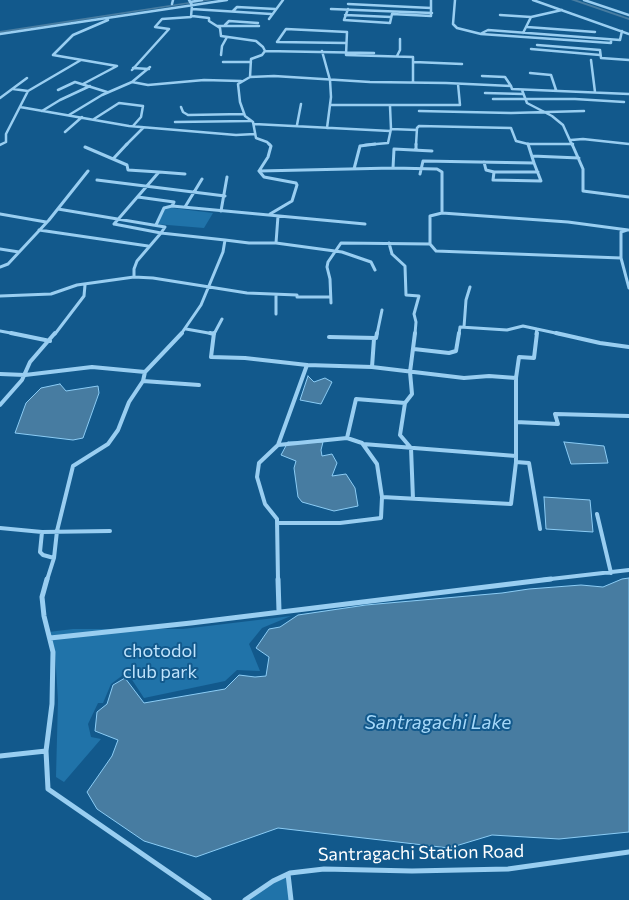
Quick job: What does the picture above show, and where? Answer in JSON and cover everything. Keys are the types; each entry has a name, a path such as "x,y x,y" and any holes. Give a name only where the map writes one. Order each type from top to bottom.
{"street":[{"path":"172,4 173,0"},
{"path":"191,4 202,0"},
{"path":"0,34 191,4 226,0"},
{"path":"269,19 271,14 283,0"},
{"path":"431,0 432,13"},
{"path":"455,0 454,24 457,28 481,34 611,43 611,40"},
{"path":"533,0 629,34"},
{"path":"584,0 629,15"},
{"path":"191,4 271,14"},
{"path":"191,4 192,16"},
{"path":"348,4 431,8"},
{"path":"233,10 237,8 275,9"},
{"path":"163,9 163,19"},
{"path":"331,9 432,13"},
{"path":"348,9 344,20 390,22 392,14 431,16 432,13"},
{"path":"361,21 364,10"},
{"path":"500,15 531,17 562,10"},
{"path":"381,22 383,11"},
{"path":"345,15 391,17"},
{"path":"69,115 108,92 132,82 149,68 133,69 169,29 155,27 163,19 189,18 192,16 209,18 210,21 220,28 221,36 256,41 265,51"},
{"path":"83,84 117,66 53,55 72,35 86,31 113,17"},
{"path":"523,33 531,17"},
{"path":"217,26 258,25 230,21 226,25"},
{"path":"527,27 595,32"},
{"path":"346,43 277,42 286,29 347,32 346,56 413,57 413,82"},
{"path":"481,34 488,30 620,40 622,31"},
{"path":"221,55 222,46 227,37"},
{"path":"397,56 400,50 400,39"},
{"path":"537,45 600,50 600,55"},
{"path":"531,49 600,55 601,58 629,60"},
{"path":"250,76 252,58 262,55 265,51 374,52"},
{"path":"322,51 330,80 330,105 327,128"},
{"path":"0,145 6,142 6,134 28,91 81,60"},
{"path":"591,60 595,92"},
{"path":"223,62 251,62"},
{"path":"414,62 462,64"},
{"path":"530,73 551,75 556,90"},
{"path":"132,82 148,85 204,80 241,81 248,79 250,76 274,76 330,80 511,86"},
{"path":"482,76 505,77 512,89 629,94"},
{"path":"0,98 27,78"},
{"path":"241,81 238,84 238,91 244,114 254,124 297,125 327,128 417,130"},
{"path":"58,90 75,82 108,92"},
{"path":"330,105 460,105 458,84"},
{"path":"42,111 60,100 90,86"},
{"path":"12,88 28,91"},
{"path":"522,90 527,104 544,112 563,124 583,169 584,191 629,197"},
{"path":"486,93 523,94"},
{"path":"493,99 624,102"},
{"path":"94,119 119,103 143,106 140,117 133,126"},
{"path":"297,125 301,104"},
{"path":"354,169 359,147 386,144 390,130 390,106"},
{"path":"20,107 143,128 236,135 255,134"},
{"path":"181,107 183,112 188,115 244,114"},
{"path":"419,111 584,111"},
{"path":"65,132 82,117"},
{"path":"175,122 250,121"},
{"path":"254,124 257,139 267,142 271,146 268,156 259,171"},
{"path":"416,150 417,130 419,126 511,128 516,141 528,144 573,144"},
{"path":"113,160 143,128"},
{"path":"571,140 583,139 629,144"},
{"path":"494,172 492,180 541,181 528,144"},
{"path":"85,147 113,160 127,164 128,170 185,174"},
{"path":"393,168 394,149 432,151"},
{"path":"532,156 579,158"},
{"path":"420,174 423,161 534,163"},
{"path":"484,162 486,170 494,172 538,172"},
{"path":"259,171 393,168 437,169 442,172 442,213"},
{"path":"0,268 8,264 39,230 88,171"},
{"path":"259,171 264,177 296,183 297,185 292,201 270,214"},
{"path":"159,172 114,224 161,233 336,251 371,262 375,270"},
{"path":"221,211 225,196 227,177"},
{"path":"185,207 202,179"},
{"path":"97,180 225,196"},
{"path":"138,197 174,202 172,206"},
{"path":"156,225 164,208 172,206 365,224"},
{"path":"58,209 165,227 137,261 134,270 134,278"},
{"path":"621,258 436,251 430,244 430,216 442,213 568,222 629,230"},
{"path":"0,214 46,222"},
{"path":"276,244 278,216"},
{"path":"39,230 148,246"},
{"path":"629,230 621,232 621,258 629,288"},
{"path":"209,900 48,789 46,751 52,704 53,652 44,616 42,597 54,558 57,531 73,466 108,444 118,430 129,402 143,381 145,372 186,330 201,305 223,252 225,240"},
{"path":"330,303 330,278 326,267 342,243 430,244"},
{"path":"389,243 392,254 405,266 406,295 419,296 414,314 416,322 414,349 410,372 412,394 405,404 400,435 411,448 413,499"},
{"path":"0,249 19,252"},
{"path":"0,296 52,294 64,289 85,285 134,278 153,278 208,287 276,295 330,298"},
{"path":"0,405 25,375 30,362 50,341 84,296 85,285"},
{"path":"464,327 466,300 470,287"},
{"path":"276,295 276,314"},
{"path":"372,367 374,339 377,336 382,310"},
{"path":"222,319 214,334 211,357 245,358 307,365 372,367 464,378 489,376 516,378"},
{"path":"414,349 454,352 456,351 460,327 507,330 523,326 600,343 629,347"},
{"path":"382,497 511,504 516,462 516,378 519,357 534,358 537,329"},
{"path":"186,330 214,334"},
{"path":"0,331 50,341"},
{"path":"329,337 374,339"},
{"path":"279,611 277,519 265,504 257,477 259,463 278,445 307,365"},
{"path":"0,374 25,375 92,367 145,372"},
{"path":"143,381 199,385"},
{"path":"347,438 356,399 405,404"},
{"path":"516,422 558,424 554,414 629,416"},
{"path":"278,445 347,438 363,444 516,456"},
{"path":"277,523 340,523 381,518 382,497 377,464 363,444"},
{"path":"516,462 529,463 540,529"},
{"path":"597,514 611,573"},
{"path":"0,528 42,532 110,531"},
{"path":"42,532 40,552 43,555 54,558"},
{"path":"50,638 183,624 279,611 629,570"},
{"path":"0,756 46,751"},
{"name":"Santragachi Station Road","path":"245,900 273,881 288,874 324,868 412,871 508,869 629,852"},
{"path":"288,874 291,900"}],"green space":[{"path":"164,207 213,213 204,228 156,224"},
{"name":"chotodol club park","path":"291,616 262,628 249,644 260,671 237,670 225,681 144,698 127,672 111,684 103,703 98,703 88,724 91,737 101,739 64,782 56,777 58,700 55,652 49,632 73,629 183,629"},
{"path":"287,877 290,900 248,900 274,882"}],"water":[{"path":"308,376 314,382 325,378 332,382 321,404 300,400"},
{"path":"60,384 66,391 98,386 99,393 83,438 73,440 15,433 26,403 41,388"},
{"path":"288,442 323,442 321,450 322,456 332,454 337,463 332,476 346,474 355,488 358,506 334,511 302,502 298,497 294,468 296,461 281,455"},
{"path":"564,442 604,446 608,463 571,464"},
{"path":"544,497 590,500 593,532 546,529"},
{"name":"Santragachi Lake","path":"629,578 629,832 559,839 492,835 449,848 278,828 196,857 144,841 97,809 87,792 112,756 118,740 95,731 97,712 107,704 113,685 125,678 144,703 225,689 239,675 255,677 266,676 269,657 256,648 269,629 280,627 298,615 366,605 502,593 529,589 581,585 603,587 622,579"}],"waterway":[{"path":"0,32 211,0"},
{"path":"573,0 629,19"}]}
